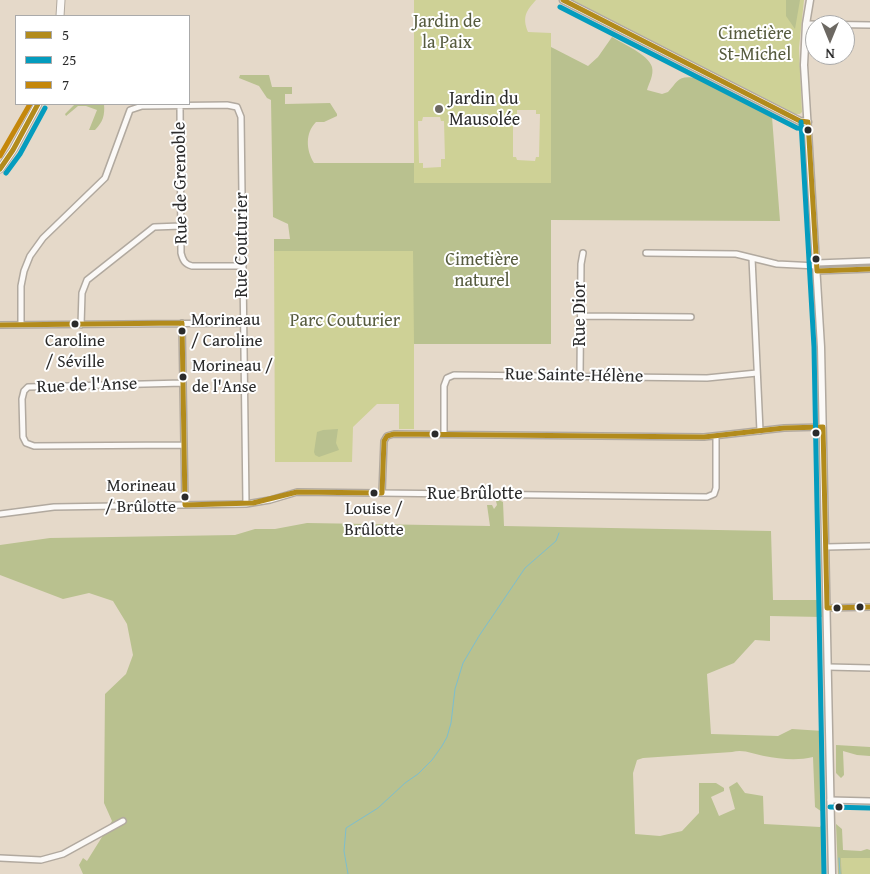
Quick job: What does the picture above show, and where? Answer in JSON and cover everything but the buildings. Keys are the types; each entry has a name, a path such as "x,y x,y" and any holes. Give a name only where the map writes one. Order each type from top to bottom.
{"main road":[{"path":"60,15 61,0"},
{"path":"0,168 13,150 37,105"}],"street":[{"path":"563,0 800,121 808,122"},
{"path":"808,15 810,0"},
{"path":"855,25 870,25"},
{"path":"805,44 804,65 817,266 823,427 832,874"},
{"name":"Rue Couturier","path":"180,106 227,105 237,107 241,117 246,504"},
{"path":"21,325 21,286 24,270 30,256 43,238 105,178 130,110 142,106 180,106"},
{"name":"Rue de Grenoble","path":"180,106 181,254 183,260 188,265 242,266"},
{"path":"81,325 82,288 87,280 154,227 181,226"},
{"name":"Rue Dior","path":"580,376 580,264 583,253"},
{"path":"646,253 728,254 783,265 870,269"},
{"path":"752,258 760,431"},
{"path":"817,266 870,261"},
{"path":"581,316 691,317"},
{"path":"0,325 243,323"},
{"path":"182,324 185,505"},
{"name":"Rue Sainte-Hélène","path":"444,434 444,386 445,381 451,376 707,378 758,373"},
{"name":"Rue de l'Anse","path":"183,384 28,387 23,395 22,433 26,443 34,446 184,445"},
{"path":"382,493 384,441 387,436 397,434 716,436 823,427"},
{"name":"Rue Brûlotte","path":"0,514 54,507 246,504 298,492 710,496 714,494 716,488 716,436"},
{"path":"826,547 870,546"},
{"path":"827,608 870,607"},
{"path":"828,667 870,668"},
{"path":"830,800 870,801"},
{"path":"0,858 41,860 63,854 123,820"}],"green space":[{"path":"414,0 536,0 525,18 528,32 551,33 551,344 414,344 414,429 399,429 399,404 377,404 353,427 352,462 275,462 274,251 414,251","holes":["517,110 536,110 536,114 540,114 539,157 536,157 535,161 517,160 516,157 513,157 513,119 517,118","423,117 440,117 441,121 444,121 445,159 441,159 441,167 423,168 423,163 419,163 418,121 422,121"]},
{"name":"Cimetière St-Michel","path":"571,0 804,0 799,48 802,112 795,114"},
{"path":"786,0 800,0 795,29 786,16"},
{"name":"Cimetière naturel","path":"612,37 635,50 650,62 652,73 647,90 662,94 668,92 682,78 696,78 768,113 772,117 780,221 551,220 551,344 414,344 413,251 274,251 274,239 290,239 288,224 273,217 271,100 267,98 259,86 239,78 240,75 269,75 272,87 292,87 292,94 285,94 285,104 330,103 337,116 324,122 316,122 308,136 309,153 314,163 414,163 414,183 551,183 551,47 588,66 598,57"},
{"path":"74,105 104,105 103,118 95,130 89,130 97,110 86,106 78,106 66,116 65,114"},
{"path":"338,429 336,443 339,450 319,457 315,455 317,432"},
{"path":"496,501 503,502 504,526 771,531 773,600 821,600 822,617 770,616 770,641 755,640 734,663 707,674 711,734 778,736 792,729 823,731 825,814 815,807 813,757 782,759 741,751 643,758 637,760 633,773 635,834 660,836 682,831 699,813 699,783 716,783 724,788 724,791 711,797 719,816 735,809 729,787 737,782 745,793 763,796 764,824 820,827 825,817 826,874 83,874 79,865 83,858 87,861 112,821 104,803 105,694 126,674 133,655 127,624 113,601 89,593 63,599 0,575 0,545 50,538 235,535 255,529 275,529 307,523 490,526 487,505 492,505 494,509 497,505"},
{"path":"836,745 870,747 870,756 843,751 844,775 841,778 836,773"},
{"path":"836,824 842,829 843,850 870,850 870,858 841,858 842,874 838,874"},
{"path":"841,858 870,858 870,874 842,874"}],"waterway":[{"path":"348,874 344,851 346,828 378,808 432,760 447,737 451,723 455,689 463,663 525,568 556,541 559,533"},
{"path":"839,858 840,874"}],"transit line":[{"name":"5","path":"563,0 800,121 808,122"},
{"name":"25","path":"560,7 797,128 807,129"},
{"name":"7","path":"0,156 29,105"},
{"name":"5","path":"0,169 13,150 37,105"},
{"name":"25","path":"6,173 20,154 45,108"},
{"name":"25","path":"801,122 814,347 824,874"},
{"name":"5","path":"808,122 817,271 870,269"},
{"name":"5","path":"182,323 185,505"},
{"name":"5","path":"0,325 182,323"},
{"name":"5","path":"823,427 827,608"},
{"name":"5","path":"382,493 384,441 387,436 394,434 704,437 784,428 823,427"},
{"name":"5","path":"185,505 253,503 297,492 382,493"},
{"name":"5","path":"827,608 870,607"},
{"name":"25","path":"830,807 870,808"}],"place":[{"name":"Jardin du Mausolée","path":"439,109"},
{"name":"Caroline / Séville","path":"75,324"},
{"name":"Morineau / Caroline","path":"182,331"},
{"name":"Morineau / de l'Anse","path":"183,377"},
{"name":"Louise / Brûlotte","path":"374,493"},
{"name":"Morineau / Brûlotte","path":"185,497"}],"park label":[{"name":"Jardin de la Paix","path":"447,32"},
{"name":"Parc Couturier","path":"345,321"}]}
